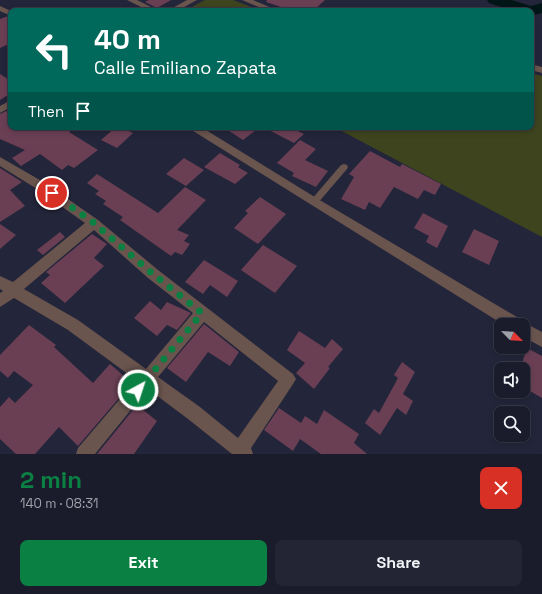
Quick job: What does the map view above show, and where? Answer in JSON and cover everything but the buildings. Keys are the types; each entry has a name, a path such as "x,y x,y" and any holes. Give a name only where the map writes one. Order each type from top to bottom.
{"street":[{"path":"131,0 148,8"},
{"path":"177,8 193,0"},
{"path":"246,0 267,8"},
{"path":"199,130 505,318"},
{"path":"0,161 41,186 94,223 153,274 288,379 243,452 194,413 73,325 0,282"},
{"path":"0,301 94,223"},
{"path":"84,454 202,313"},
{"path":"530,333 542,340"}],"lane":[{"path":"314,202 344,167"}],"green space":[{"path":"205,0 233,0 254,8 190,8"},
{"path":"534,74 542,76 542,237 340,130 534,130"}],"waterway":[{"path":"495,0 521,8"},
{"path":"534,10 542,8"}],"route":[{"path":"52,193 94,223 153,274 202,313 138,390"}]}
